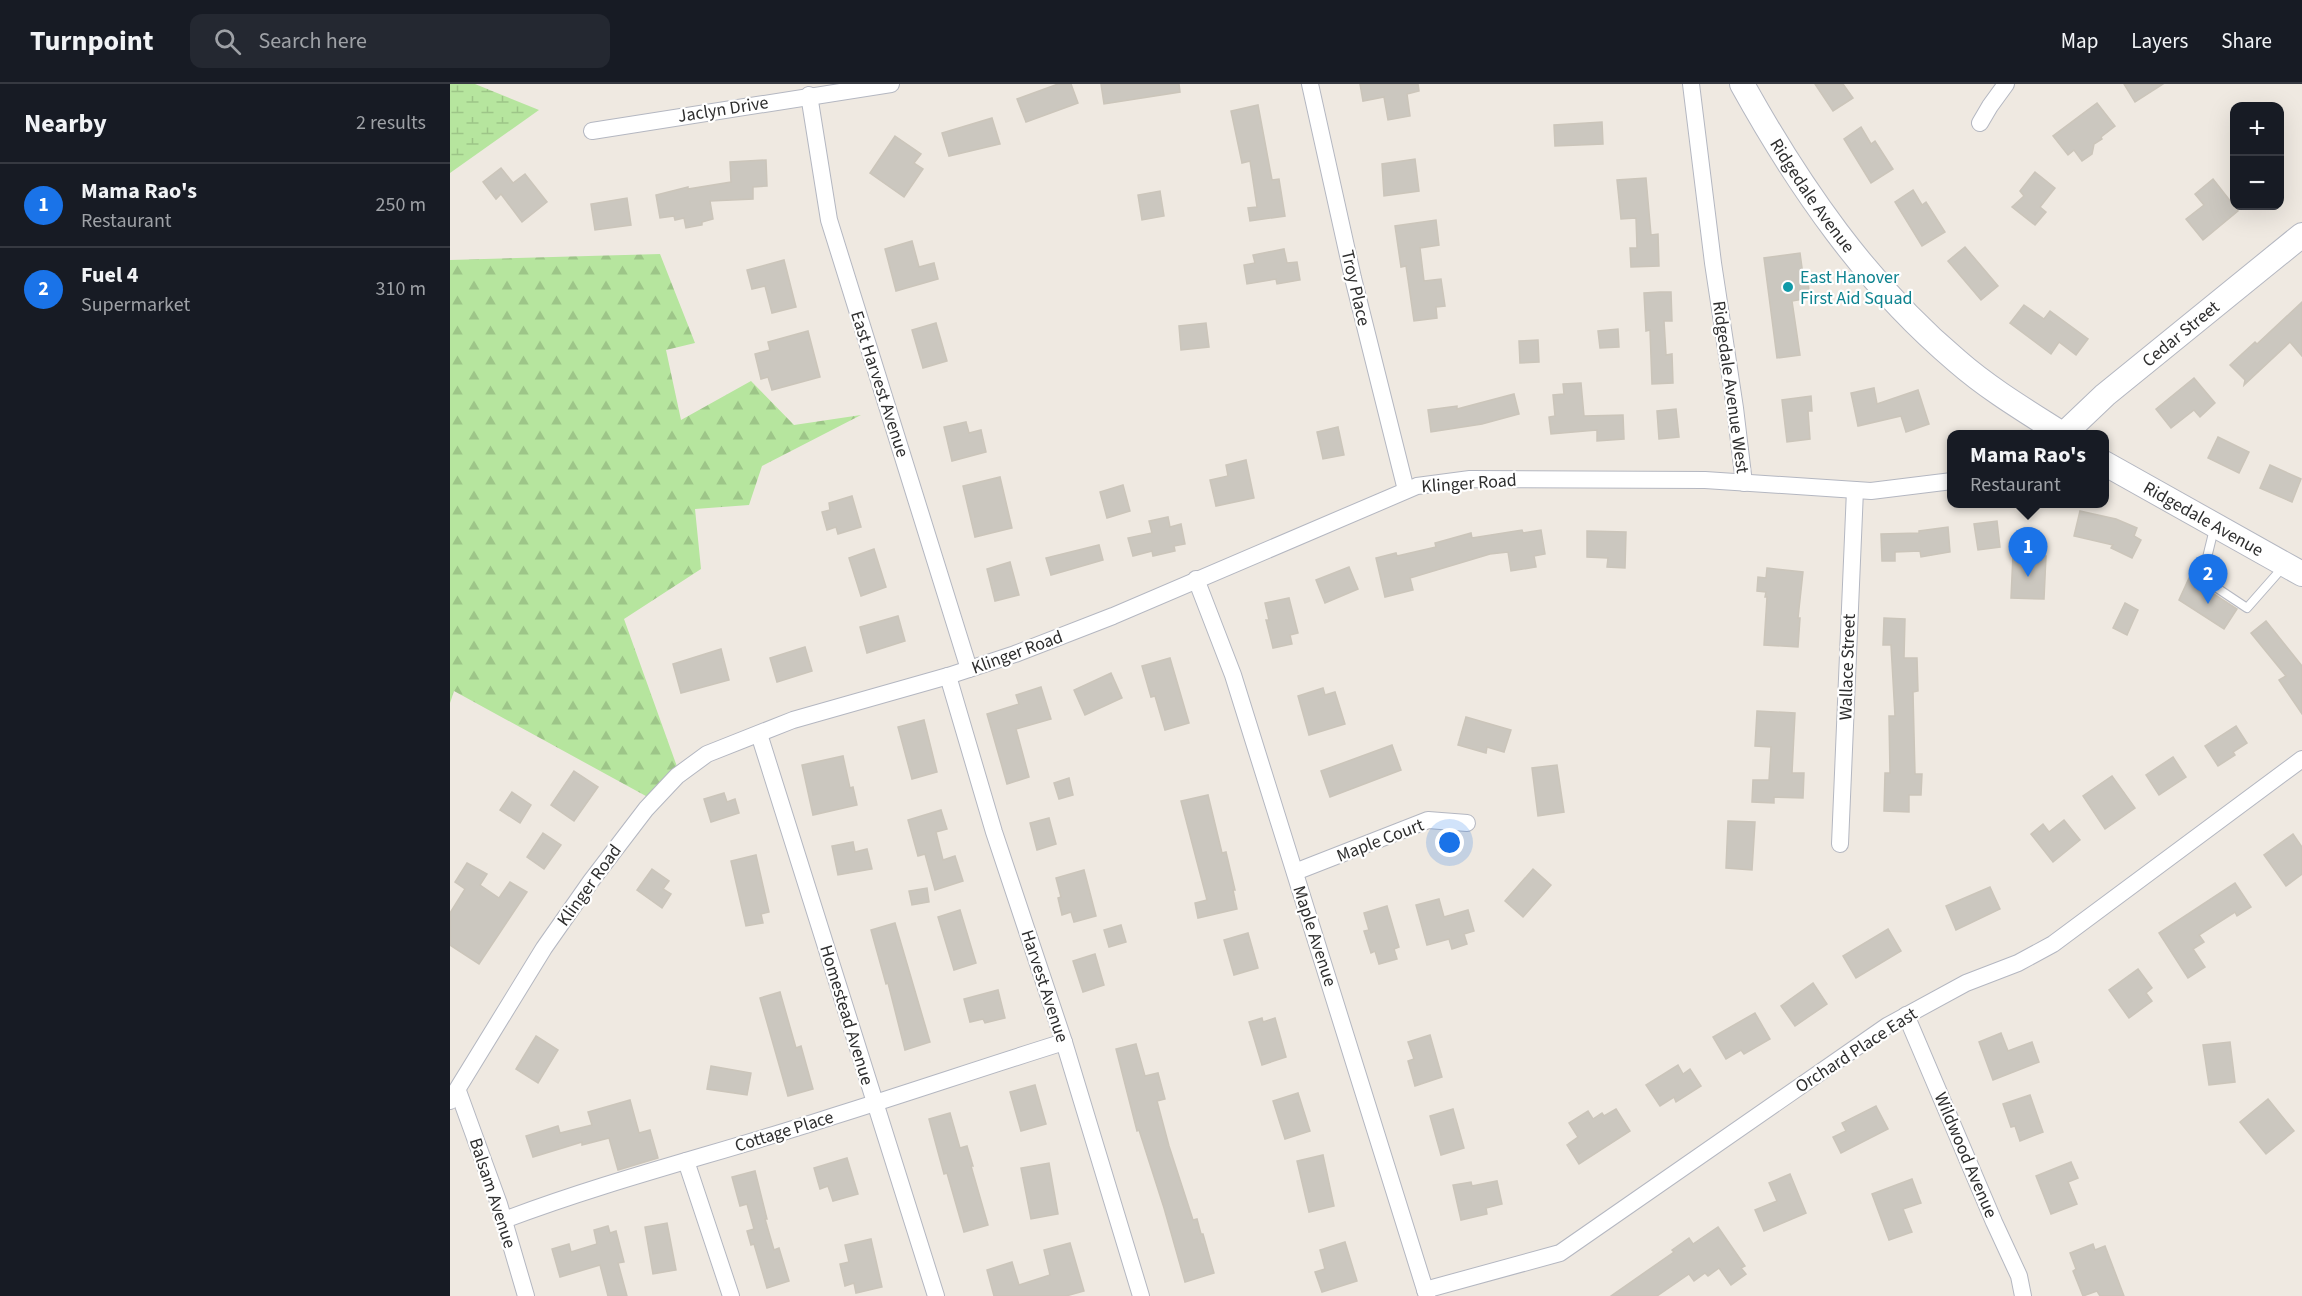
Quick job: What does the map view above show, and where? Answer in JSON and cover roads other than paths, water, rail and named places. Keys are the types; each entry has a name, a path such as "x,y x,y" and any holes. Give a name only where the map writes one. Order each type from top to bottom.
{"main road":[{"name":"Ridgedale Avenue","path":"1742,84 1798,179 1869,273 1917,324 1957,361 1997,393 2055,430"},
{"name":"Cedar Street","path":"2068,430 2105,395 2302,235"},
{"name":"Ridgedale Avenue","path":"2109,466 2294,569"}],"street":[{"name":"Jaclyn Drive","path":"592,131 809,95 891,84"},
{"name":"Troy Place","path":"1310,84 1353,278 1407,490"},
{"name":"Ridgedale Avenue West","path":"1690,84 1744,483 1871,491 1947,483"},
{"path":"1980,123 2006,84"},
{"name":"East Harvest Avenue","path":"809,95 829,220 969,669"},
{"name":"Klinger Road","path":"454,1096 544,948 646,809 677,776 707,754 793,720 1016,654 1102,620 1417,486 1470,479 1682,480 1744,483"},
{"name":"Wallace Street","path":"1840,844 1855,490"},
{"name":"Maple Avenue","path":"1196,579 1233,675 1426,1293"},
{"name":"Harvest Avenue","path":"948,676 994,832 1064,1042 1141,1296"},
{"name":"Homestead Avenue","path":"759,734 936,1296"},
{"name":"Orchard Place East","path":"1426,1293 1560,1253 1906,1015 1966,984 2018,963 2053,944 2302,759"},
{"name":"Maple Court","path":"1295,872 1428,820 1467,823"},
{"name":"Wildwood Avenue","path":"1906,1015 2019,1276 2023,1296"},
{"name":"Cottage Place","path":"504,1220 558,1200 1064,1042"},
{"name":"Balsam Avenue","path":"454,1096 504,1220 526,1296"},
{"path":"686,1161 731,1296"}],"lane":[{"path":"2215,526 2202,578 2247,608 2294,569"}],"place":[{"name":"East Hanover First Aid Squad","path":"1788,287"},
{"name":"Mama Rao's","path":"2028,577"},
{"name":"Fuel 4","path":"2208,604"}]}
